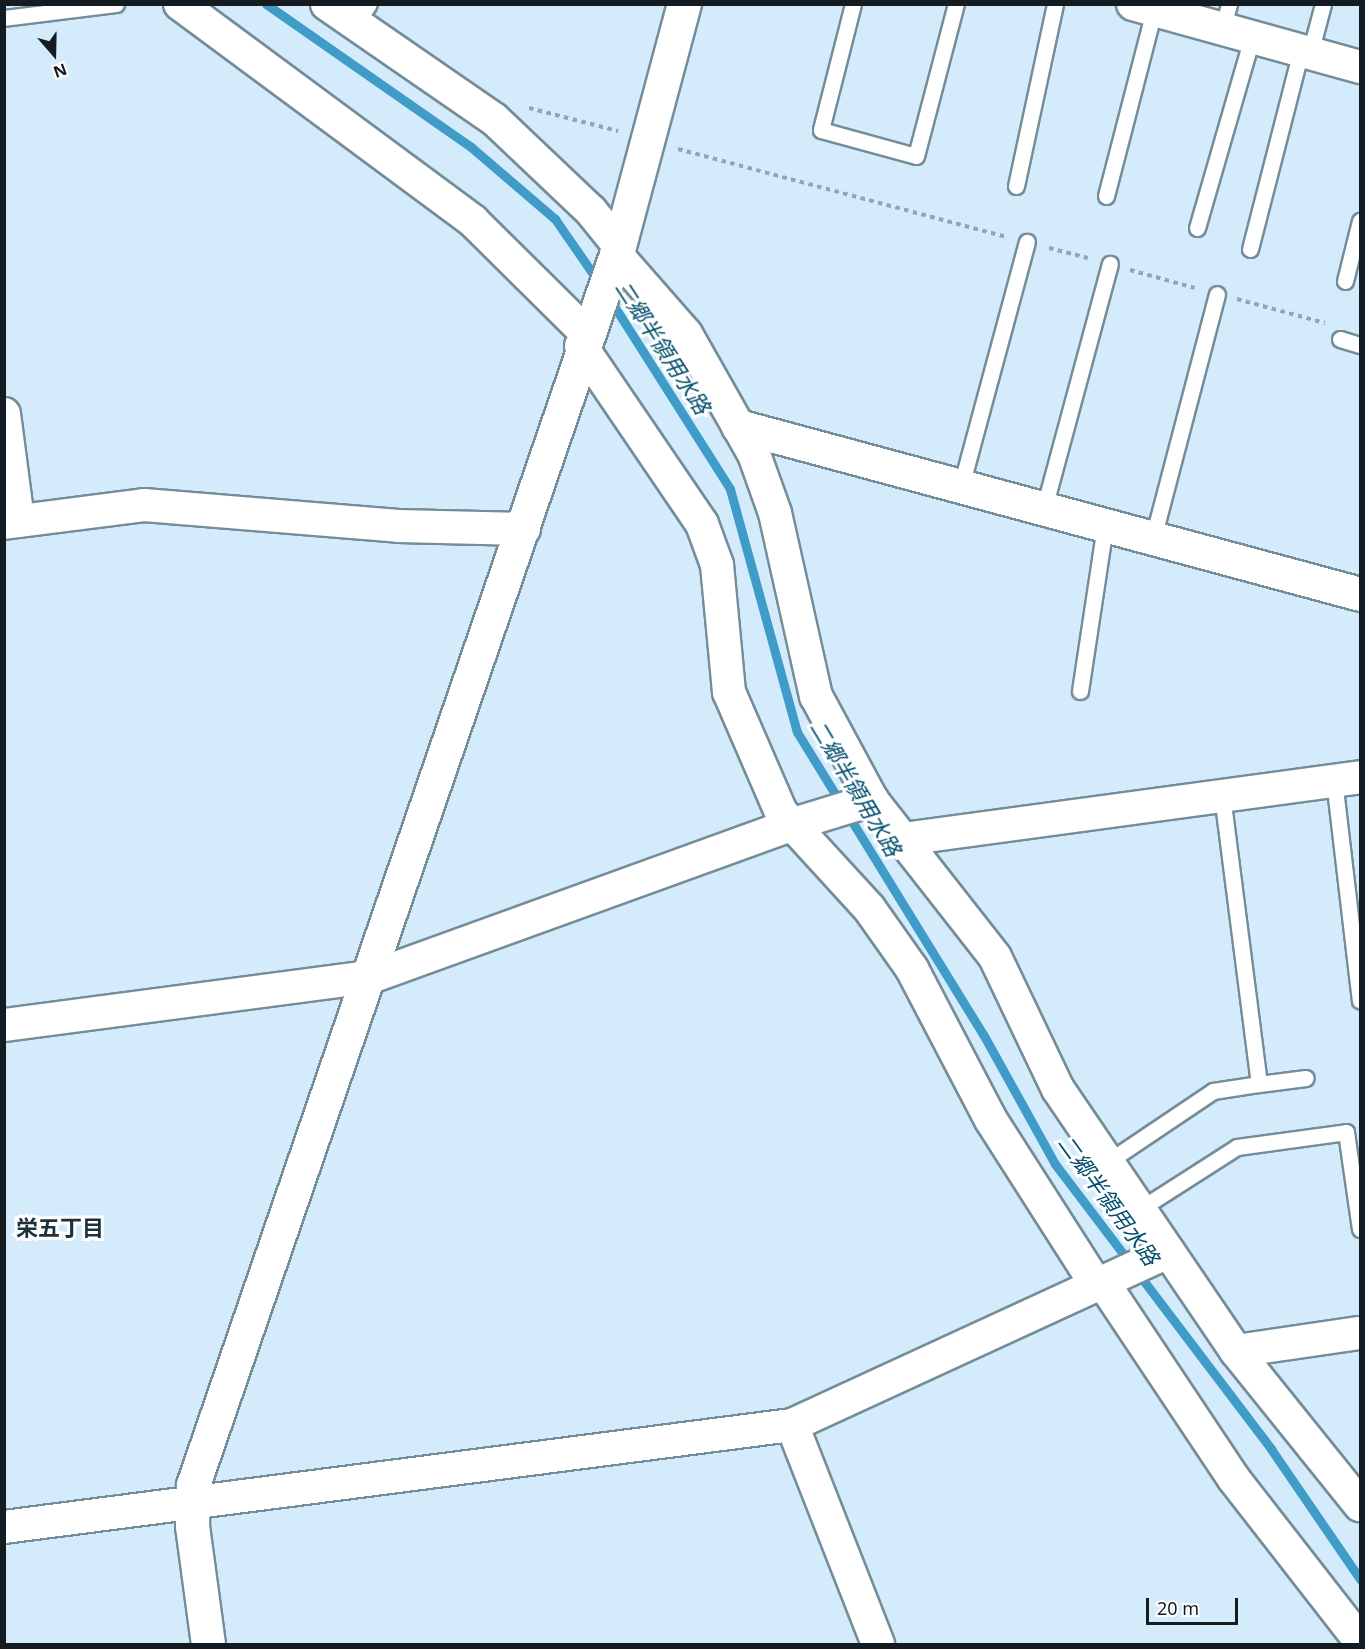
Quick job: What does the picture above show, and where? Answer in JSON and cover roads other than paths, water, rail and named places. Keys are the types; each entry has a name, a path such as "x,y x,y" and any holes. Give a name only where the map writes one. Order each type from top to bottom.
{"street":[{"path":"180,4 473,221 586,334 702,524 717,565 729,692 789,825 870,908 912,969 991,1120 1234,1479 1360,1641"},
{"path":"327,4 362,14 494,119 686,334 738,426 775,513 816,696 872,800 995,957 1058,1089 1106,1163 1236,1350 1360,1505"},
{"path":"208,1644 192,1503 202,1455 371,977 524,530 586,334 615,257 684,4"},
{"path":"1144,7 1225,17 1251,37 1360,67"},
{"path":"4,414 11,522 144,505 398,526 524,530"},
{"path":"738,426 1360,594"},
{"path":"904,839 1347,778"},
{"path":"4,1025 371,977 789,825 872,800"},
{"path":"4,1527 792,1425 1168,1252"},
{"path":"1236,1350 1360,1333"},
{"path":"792,1425 878,1644"}],"lane":[{"path":"4,18 116,4"},
{"path":"854,4 821,130 916,156 956,4"},
{"path":"1016,186 1055,4"},
{"path":"1250,249 1306,52 1323,4"},
{"path":"1106,195 1144,7"},
{"path":"1197,228 1251,37"},
{"path":"1345,280 1360,221"},
{"path":"961,486 1027,242"},
{"path":"1044,508 1110,264"},
{"path":"1153,538 1217,294"},
{"path":"1340,339 1360,345"},
{"path":"1080,691 1105,525"},
{"path":"1347,778 1360,1000"},
{"path":"1222,795 1259,1084"},
{"path":"1106,1163 1213,1091 1306,1078"},
{"path":"1140,1209 1237,1147 1346,1132 1360,1229"}],"waterway":[{"name":"二郷半領用水路","path":"266,4 471,147 555,219 598,281"},
{"name":"二郷半領用水路","path":"609,298 730,489 797,732 983,1034 1055,1164 1271,1449 1360,1579"}],"district":[{"name":"栄五丁目","path":"60,1228"}]}
